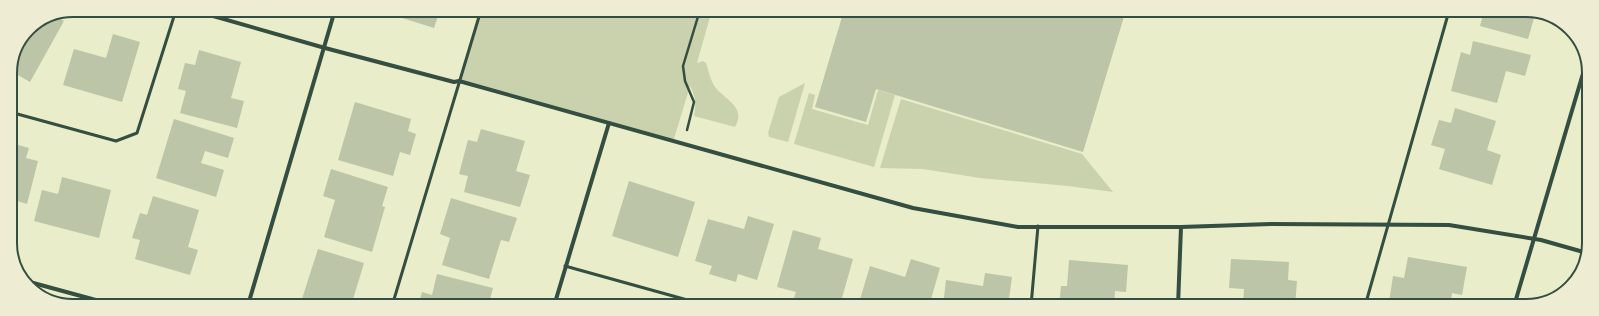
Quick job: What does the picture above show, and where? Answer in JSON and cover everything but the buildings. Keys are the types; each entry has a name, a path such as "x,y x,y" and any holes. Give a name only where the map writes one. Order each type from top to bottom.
{"street":[{"path":"216,17 325,48 454,82 459,82 913,208 1018,227 1181,227 1271,224 1449,226 1534,239 1581,252"},
{"path":"250,299 333,17"},
{"path":"1516,299 1582,77"},
{"path":"556,299 609,124"},
{"path":"1178,299 1181,227"},
{"path":"36,284 92,299"}],"lane":[{"path":"17,114 116,141 137,133 174,17"},
{"path":"394,299 479,17"},
{"path":"1367,299 1447,17"},
{"path":"1032,299 1038,226"},
{"path":"565,266 684,299"}],"path":[{"path":"683,144 694,102 686,81 683,66 698,17"}],"green space":[{"path":"479,17 710,17 697,63 703,61 706,63 715,87 733,104 738,114 738,120 735,127 694,116 695,101 690,86 673,142 459,81"},
{"path":"805,83 788,142 769,137 768,133 779,97"},
{"path":"878,90 895,95 874,167 794,144 809,93 815,95 812,109 868,125"},
{"path":"901,99 1082,154 1113,192 1068,186 980,178 923,169 880,168"}]}
